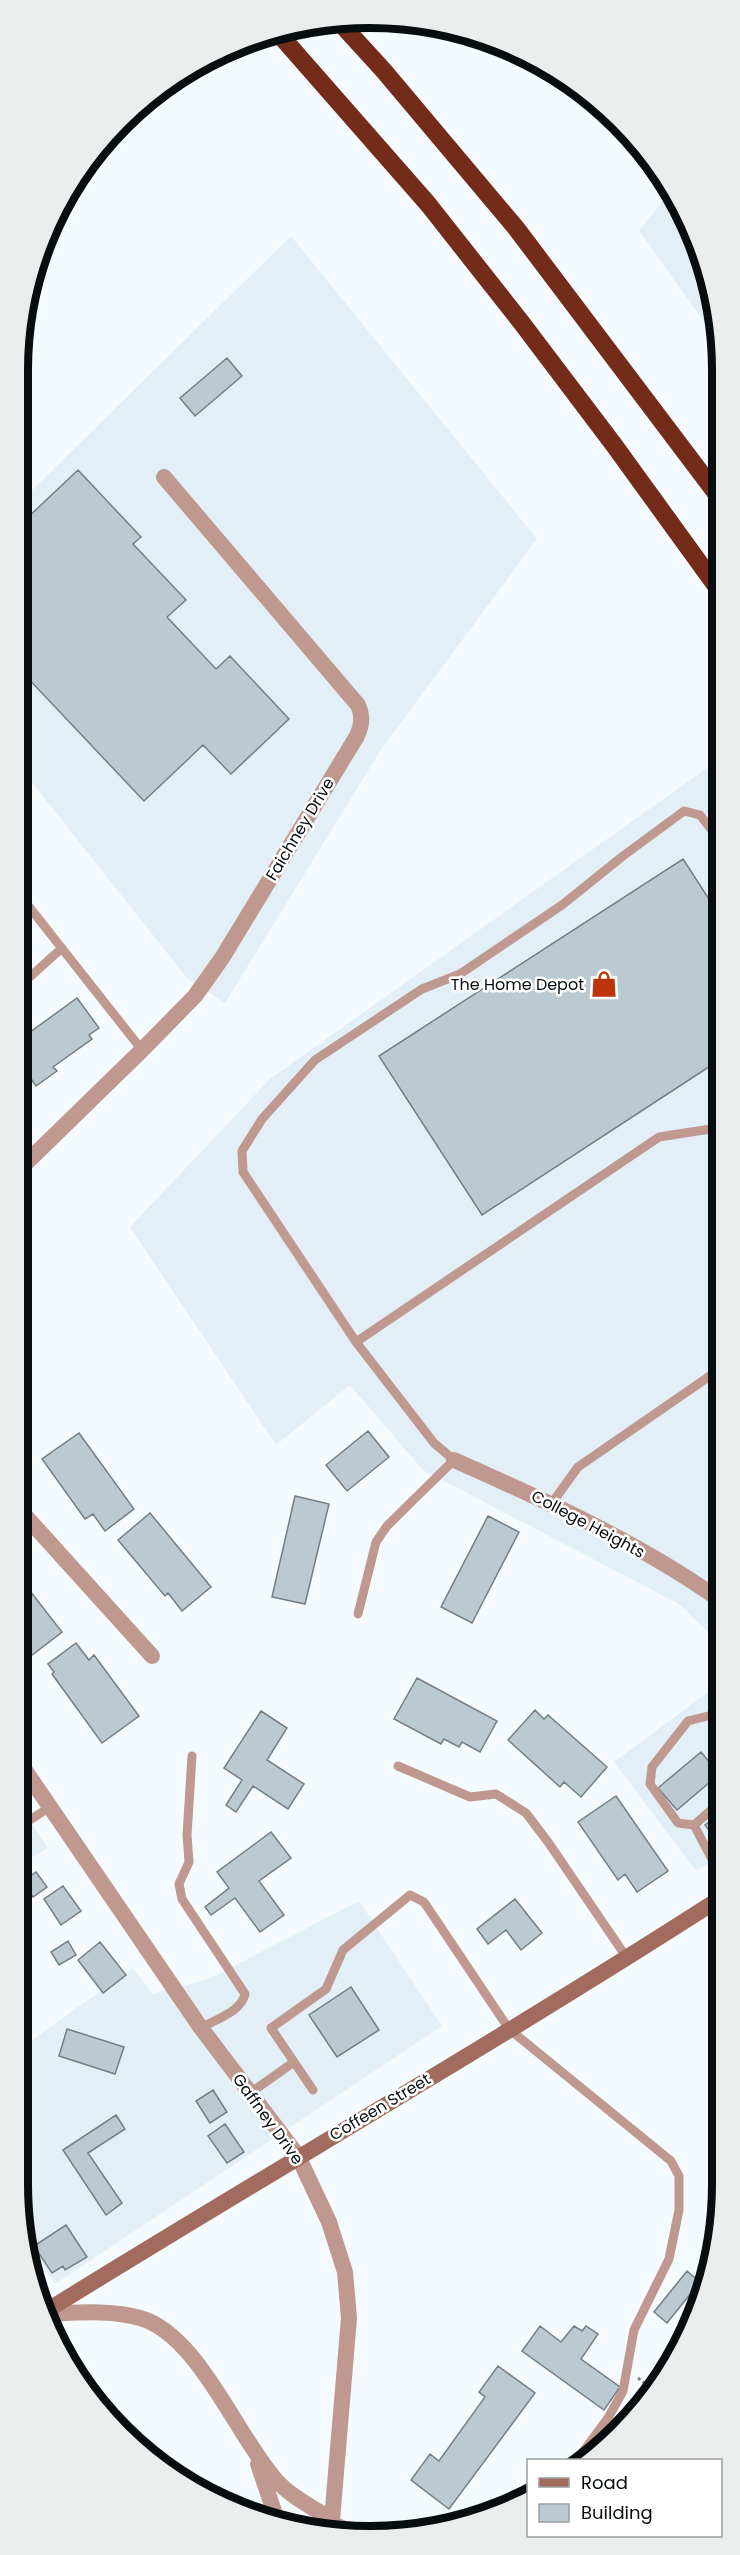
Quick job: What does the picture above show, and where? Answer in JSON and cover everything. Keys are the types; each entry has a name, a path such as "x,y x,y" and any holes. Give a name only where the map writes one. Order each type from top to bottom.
{"highway":[{"path":"346,29 384,71 516,228 712,488"},
{"path":"284,40 428,204 578,397 712,581"}],"main road":[{"name":"Coffeen Street","path":"52,2309 298,2156 627,1958 712,1904"}],"street":[{"name":"Faichney Drive","path":"28,1161 195,996 222,958 357,736 362,723 362,713 358,705 164,477"},
{"name":"College Heights","path":"454,1460 552,1503 677,1571 712,1595"},
{"path":"28,1519 152,1656"},
{"name":"Gaffney Drive","path":"28,1775 201,2028 298,2156 329,2222 345,2272 349,2318 332,2525"},
{"path":"53,2314 100,2313 141,2318 169,2333 197,2363 277,2481 330,2524"},
{"path":"250,2443 274,2513"}],"lane":[{"path":"358,1614 376,1542 387,1526 454,1460 434,1443 356,1342 243,1172 242,1151 262,1119 315,1060 422,989 460,974 535,924 684,811 700,815 712,830"},
{"path":"28,904 142,1050"},
{"path":"28,979 62,948"},
{"path":"356,1342 659,1137 712,1129"},
{"path":"552,1503 578,1467 712,1374"},
{"path":"712,1715 688,1721 652,1767 650,1784 678,1823 694,1825 712,1809"},
{"path":"192,1756 187,1835 189,1862 179,1884 182,1899 245,1994 244,2002 235,2009 201,2028"},
{"path":"398,1766 470,1797 496,1794 526,1813 627,1958"},
{"path":"28,1820 50,1807"},
{"path":"694,1825 712,1851"},
{"path":"313,2090 271,2028 326,1989 343,1950 363,1931 410,1895 424,1902 509,2029 671,2161 679,2176 679,2210 669,2259 634,2330 623,2391 608,2418 583,2452"},
{"path":"250,2092 294,2061"}],"shaded area":[{"path":"665,197 686,239 700,282 709,330 639,231"},
{"path":"291,236 537,539 382,748 225,1003 187,978 28,777 28,494"},
{"path":"712,764 712,1636 679,1604 423,1470 350,1385 276,1445 130,1227 270,1079"},
{"path":"712,1689 712,1861 696,1871 614,1762"},
{"path":"28,1818 48,1848 28,1860"},
{"path":"359,1901 442,2026 55,2284 36,2255 31,2230 28,2185 28,2043 133,1968 152,1994 209,1979"}],"building":[{"path":"227,358 242,376 195,416 180,398"},
{"path":"78,470 141,537 133,544 186,600 167,617 216,669 230,656 289,719 231,774 203,745 144,801 28,678 28,517"},
{"name":"The Home Depot","path":"683,859 712,904 712,1065 482,1215 379,1056"},
{"path":"77,998 99,1028 89,1035 92,1039 53,1067 57,1071 36,1086 32,1080 28,1083 28,1034"},
{"path":"368,1431 389,1457 347,1491 326,1465"},
{"path":"79,1433 134,1509 105,1531 93,1514 85,1519 42,1459"},
{"path":"295,1496 329,1504 305,1604 272,1597"},
{"path":"150,1513 211,1587 182,1611 168,1593 165,1596 118,1540"},
{"path":"488,1516 519,1532 472,1623 441,1607"},
{"path":"28,1588 62,1632 28,1658"},
{"path":"76,1643 89,1660 94,1655 139,1716 102,1743 52,1674 54,1672 48,1664"},
{"path":"417,1678 497,1721 480,1752 462,1742 459,1747 444,1739 441,1744 394,1719"},
{"path":"535,1710 544,1719 548,1715 607,1767 581,1797 564,1782 560,1787 508,1740"},
{"path":"261,1711 287,1728 267,1760 304,1784 288,1809 253,1786 236,1812 226,1805 242,1780 224,1768"},
{"path":"701,1752 712,1765 712,1780 677,1810 658,1788"},
{"path":"616,1796 668,1871 637,1892 625,1874 618,1880 578,1822"},
{"path":"712,1820 712,1835 705,1825"},
{"path":"271,1832 291,1858 259,1881 284,1915 260,1932 235,1898 211,1915 205,1907 229,1888 217,1872"},
{"path":"36,1872 47,1887 33,1897 28,1890 28,1878"},
{"path":"63,1886 81,1911 61,1925 44,1899"},
{"path":"515,1899 542,1933 521,1950 506,1930 488,1944 477,1929"},
{"path":"68,1941 76,1955 59,1965 51,1952"},
{"path":"100,1942 126,1975 103,1993 78,1960"},
{"path":"351,1987 379,2030 337,2057 309,2015"},
{"path":"67,2029 124,2047 115,2074 59,2056"},
{"path":"213,2090 227,2112 210,2123 196,2101"},
{"path":"116,2115 125,2129 88,2153 122,2203 106,2215 63,2150"},
{"path":"225,2124 244,2152 227,2163 208,2136"},
{"path":"66,2225 87,2257 65,2270 63,2266 52,2273 34,2246"},
{"path":"687,2271 698,2280 695,2288 667,2323 654,2312"},
{"path":"540,2326 561,2342 574,2326 582,2331 586,2326 598,2334 581,2359 620,2387 604,2410 522,2351"},
{"path":"498,2366 535,2393 449,2509 411,2480 430,2454 439,2461 485,2397 479,2392"}],"place":[{"name":"The Home Depot","path":"604,984"}]}
